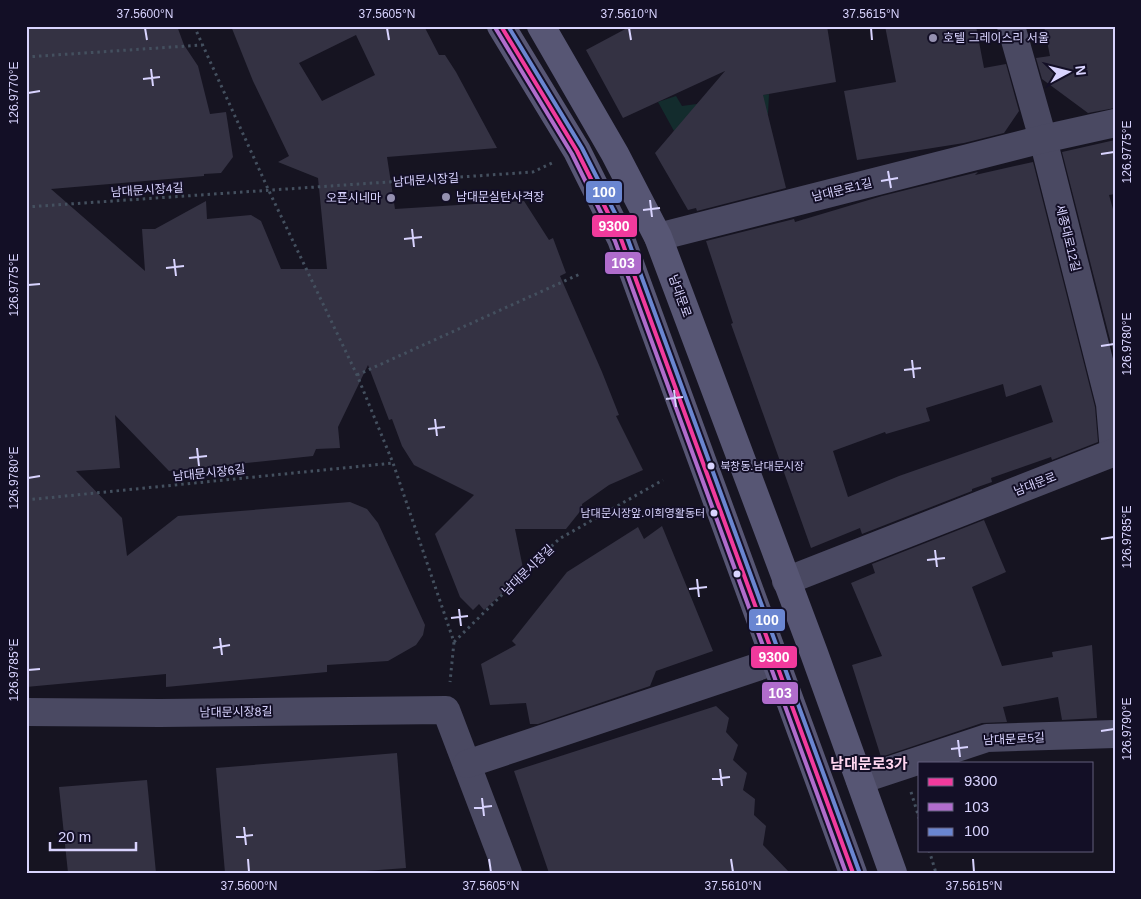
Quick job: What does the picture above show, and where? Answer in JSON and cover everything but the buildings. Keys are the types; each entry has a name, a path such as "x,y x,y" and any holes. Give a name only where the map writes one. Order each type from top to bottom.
{"main road":[{"path":"501,26 577,151 621,239 680,395 853,873"},
{"name":"남대문로","path":"541,26 615,154 658,237 893,873"}],"street":[{"name":"세종대로12길","path":"1012,26 1043,139 1110,404 1115,452"},
{"name":"남대문로1길","path":"658,237 1043,139 1115,123"},
{"name":"남대문로","path":"786,581 1115,452"},
{"path":"467,764 775,661"},
{"path":"446,710 508,873"},
{"name":"남대문시장8길","path":"26,712 160,713 446,710"},
{"name":"남대문로5길","path":"860,780 987,738 1115,734"}],"path":[{"path":"194,26 269,191 357,375 393,463 454,642 446,710"},
{"path":"26,57 202,45"},
{"name":"남대문시장길","path":"269,191 533,172 577,151"},
{"name":"남대문시장4길","path":"26,207 269,191"},
{"path":"357,375 580,274"},
{"name":"남대문시장6길","path":"26,500 393,463"},
{"name":"남대문시장길","path":"454,642 559,539 663,480"},
{"path":"930,852 936,873"}],"green space":[{"path":"769,94 768,114 674,131 658,102 676,96 682,106"}],"transit line":[{"name":"9300","path":"501,26 577,151 621,239 853,873"},
{"name":"100","path":"508,26 582,148 627,237 859,871"},
{"name":"103","path":"496,29 572,154 615,241 846,873"}],"place":[{"name":"호텔 그레이스리 서울","path":"933,38"},
{"name":"남대문실탄사격장","path":"446,197"},
{"name":"오픈시네마","path":"391,198"},
{"name":"북창동.남대문시장","path":"711,466"},
{"name":"남대문시장앞.이희영활동터","path":"714,513"}],"district":[{"name":"남대문로3가","path":"869,763"}]}
